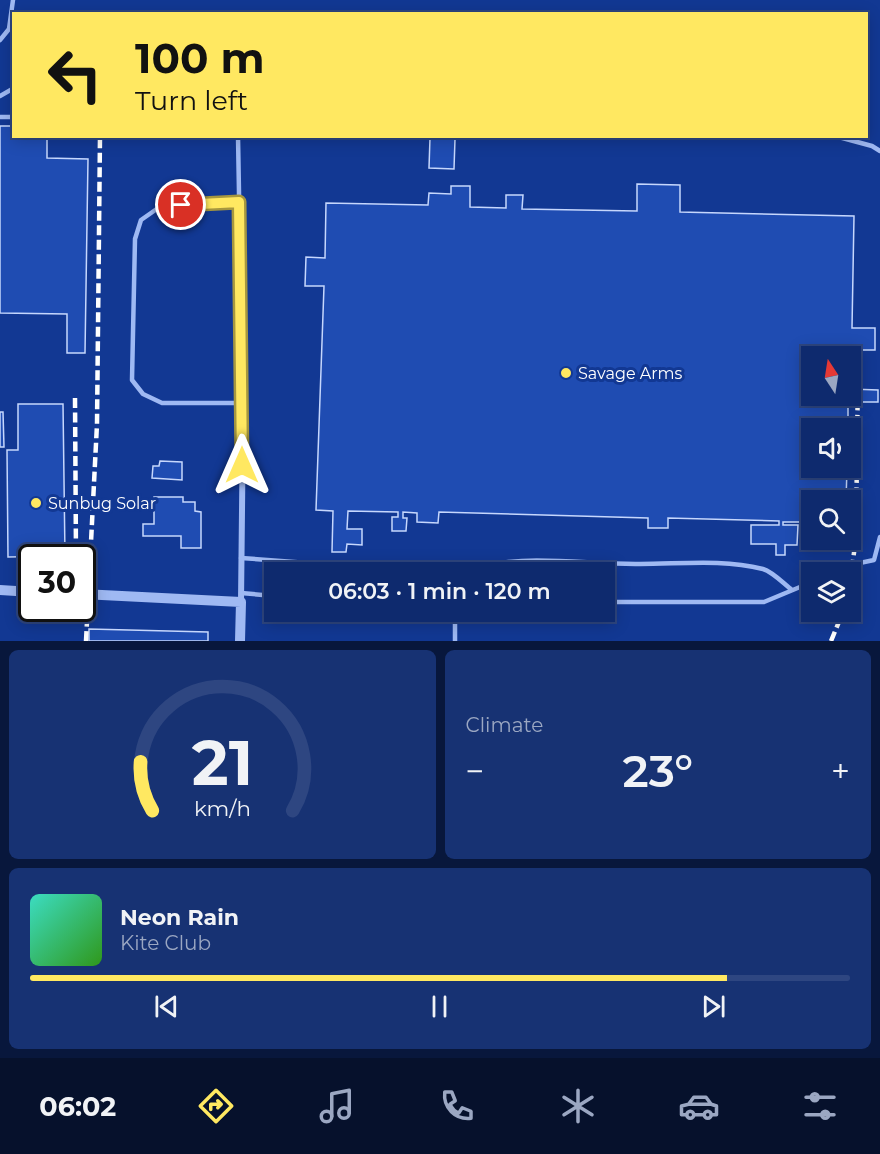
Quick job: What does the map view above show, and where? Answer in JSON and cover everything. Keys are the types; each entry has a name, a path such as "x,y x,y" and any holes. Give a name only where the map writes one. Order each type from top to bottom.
{"street":[{"path":"240,641 243,419"},
{"path":"0,590 18,591"},
{"path":"96,594 241,598"}],"lane":[{"path":"0,40 9,29 13,0"},
{"path":"238,138 243,419"},
{"path":"842,138 872,146 880,151"},
{"path":"239,202 162,206 141,220 135,239 132,380 143,394 162,403 242,403"},
{"path":"861,564 874,560 880,537"},
{"path":"242,558 296,562"},
{"path":"503,562 553,562"},
{"path":"615,563 720,562 766,570 792,590"},
{"path":"615,602 764,602 801,586"},
{"path":"241,598 264,597"},
{"path":"455,622 455,641"}],"building":[{"path":"0,126 12,126 12,138 47,138 47,158 88,159 85,353 67,353 67,314 0,313"},
{"path":"430,138 455,139 454,169 429,168"},
{"name":"Savage Arms","path":"637,184 680,185 680,212 854,216 852,328 875,328 875,350 861,350 861,346 801,346 801,406 848,406 848,418 801,418 801,478 847,478 846,490 801,490 801,522 783,522 783,525 798,525 797,545 785,545 785,555 776,555 776,544 751,544 751,525 779,525 779,521 668,518 668,528 648,528 648,518 439,512 438,523 417,522 417,513 403,512 403,518 407,518 406,531 392,531 392,517 398,517 398,512 348,511 347,529 362,529 362,545 347,544 346,552 332,552 333,511 316,510 324,286 305,286 306,257 325,258 326,203 428,205 429,193 451,194 451,186 470,186 470,207 506,208 506,195 523,195 522,209 637,211"},
{"name":"Savage Arms","path":"861,389 878,390 878,402 861,402"},
{"name":"Sunbug Solar","path":"18,404 63,404 65,544 18,544 18,557 8,557 7,450 18,450"},
{"path":"0,412 3,412 4,447 0,447"},
{"path":"160,461 182,462 182,480 152,478 153,466 159,466"},
{"path":"154,497 183,497 183,502 195,502 195,511 201,512 201,548 181,548 181,536 143,536 143,524 154,524"},
{"path":"89,629 208,632 208,641 89,641"}],"railway":[{"path":"86,641 97,424 100,138"},
{"path":"75,398 76,544"},
{"path":"853,562 856,537 858,406"},
{"path":"831,641 839,622"}],"place":[{"name":"Savage Arms","path":"566,373"},
{"name":"Sunbug Solar","path":"36,503"}],"route":[{"path":"181,205 239,202 242,465"}]}
